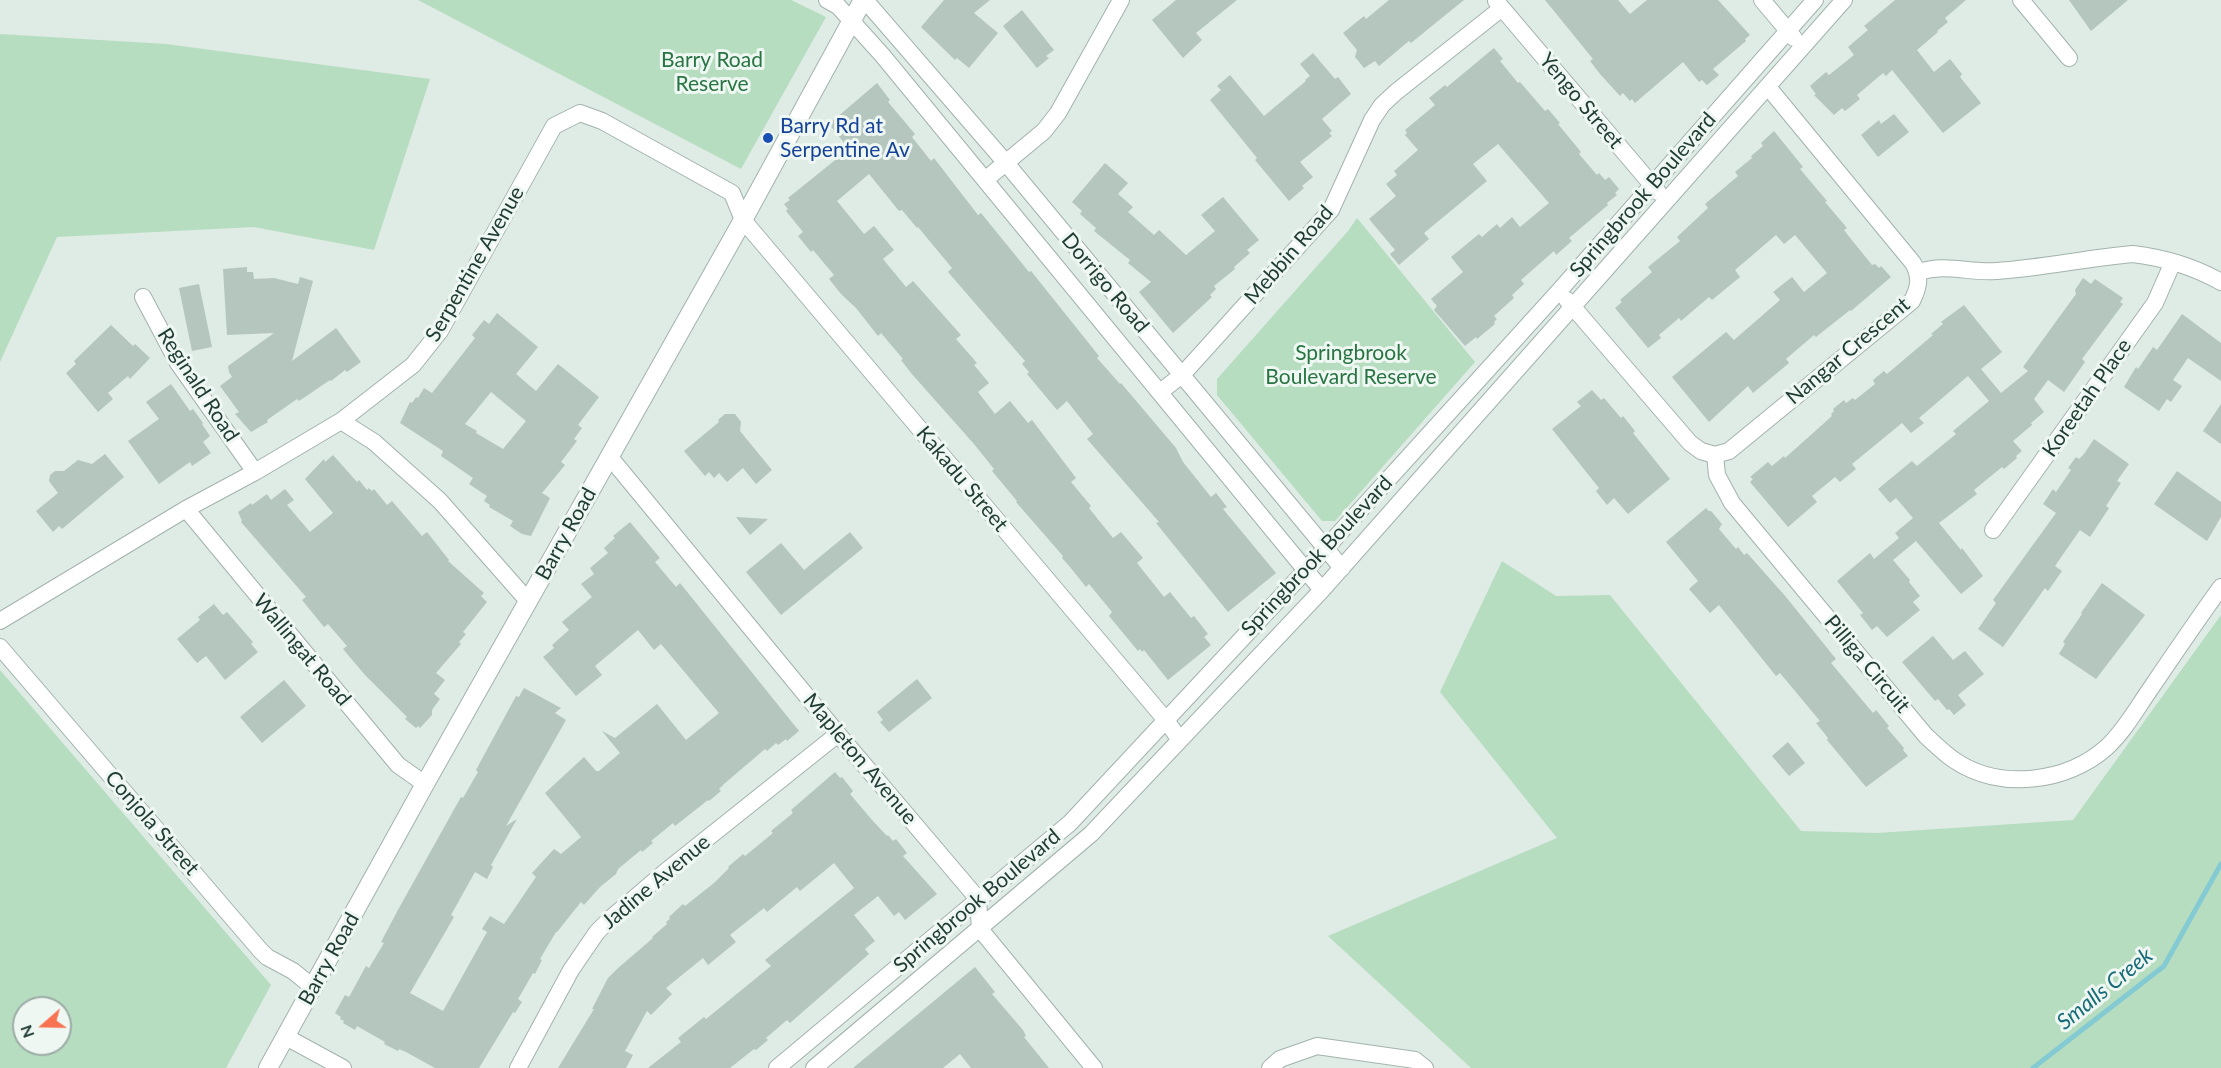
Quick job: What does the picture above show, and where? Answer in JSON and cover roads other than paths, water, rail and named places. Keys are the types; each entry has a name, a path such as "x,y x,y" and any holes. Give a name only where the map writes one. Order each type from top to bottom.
{"street":[{"name":"Dorrigo Road","path":"827,0 838,6 852,20 1322,590"},
{"name":"Dorrigo Road","path":"864,0 1006,163 1342,568"},
{"name":"Barry Road","path":"268,1068 864,0"},
{"path":"985,180 1044,131 1058,113 1121,0"},
{"path":"1762,0 1802,48"},
{"name":"Springbrook Boulevard","path":"777,1068 1070,823 1306,570 1559,291 1815,0"},
{"name":"Springbrook Boulevard","path":"814,1068 1091,834 1342,568 1844,0"},
{"path":"2021,0 2069,58"},
{"name":"Yengo Street","path":"1499,4 1666,202"},
{"name":"Mebbin Road","path":"1160,392 1182,375 1331,210 1372,120 1382,105 1499,4"},
{"name":"Nangar Crescent","path":"1715,455 1729,451 1912,301 1919,281 1913,262 1768,87"},
{"name":"Serpentine Avenue","path":"0,621 186,509 255,472 341,421 413,364 440,331 554,126 580,113 602,121 732,193 742,220"},
{"name":"Kakadu Street","path":"742,220 1165,719 1180,740"},
{"path":"1918,272 1945,267 1993,271 2133,254 2199,269 2221,282"},
{"name":"Koreetah Place","path":"1993,530 2155,303 2173,262"},
{"path":"1559,291 1690,443 1707,454 1715,455"},
{"name":"Reginald Road","path":"143,297 178,363 255,472"},
{"path":"341,421 374,442 440,501 528,601"},
{"name":"Pilliga Circuit","path":"1715,455 1717,475 1732,503 1926,736 1954,761 1996,778 2024,779 2056,774 2082,764 2108,746 2121,732 2221,586"},
{"name":"Mapleton Avenue","path":"609,456 838,734 978,899"},
{"name":"Wallingat Road","path":"186,509 398,765 425,784"},
{"name":"Conjola Street","path":"0,646 260,950 267,957 293,971 314,988"},
{"name":"Jadine Avenue","path":"518,1068 577,961 597,932 665,872 838,734"},
{"path":"978,899 980,929 1094,1068"},
{"path":"286,1036 343,1068"},
{"path":"1270,1068 1280,1059 1317,1046 1415,1060 1425,1068"}],"waterway":[{"name":"Smalls Creek","path":"2033,1068 2164,966 2221,864"}],"place":[{"name":"Barry Rd at Serpentine Av","path":"768,138"}],"park label":[{"name":"Barry Road Reserve","path":"712,72"},
{"name":"Springbrook Boulevard Reserve","path":"1351,365"}]}
